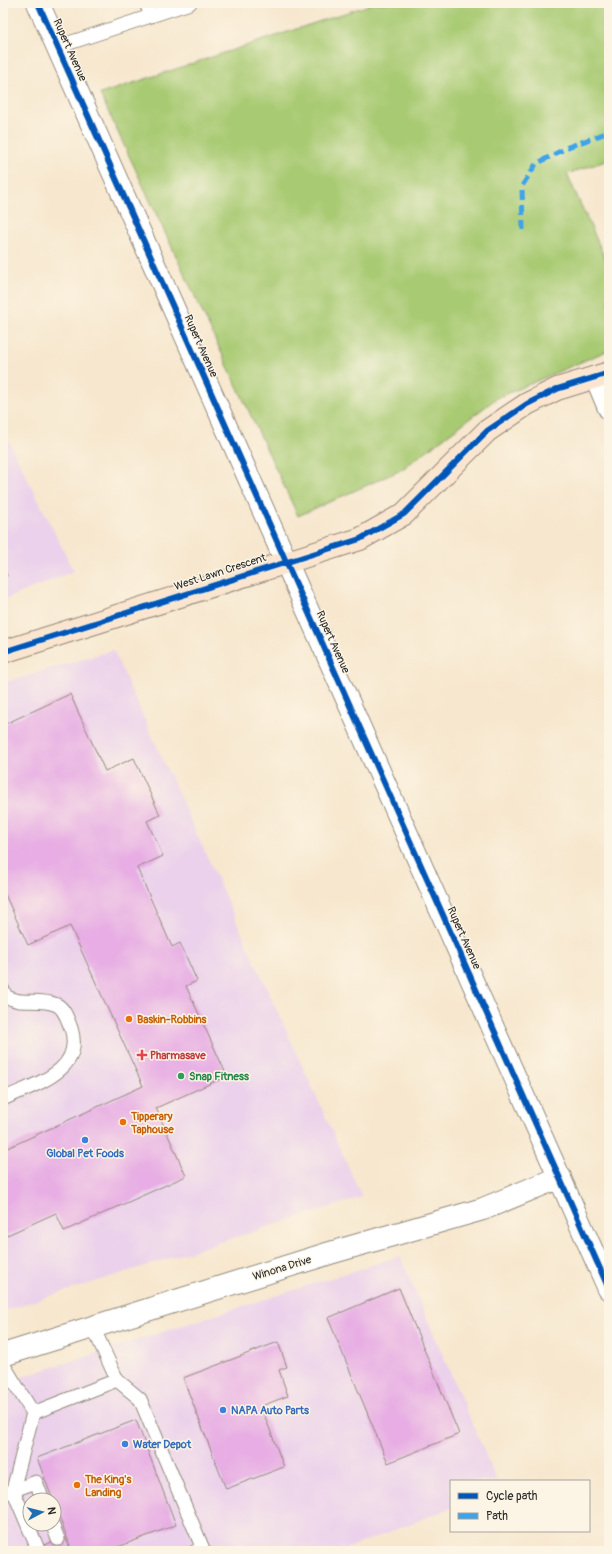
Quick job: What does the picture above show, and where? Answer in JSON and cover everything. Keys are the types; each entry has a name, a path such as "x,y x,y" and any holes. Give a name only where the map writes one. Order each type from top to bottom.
{"street":[{"name":"Rupert Avenue","path":"38,3 609,1289"},
{"name":"West Lawn Crescent","path":"3,652 360,538 404,514 487,431 527,404 557,389 602,375"},
{"path":"602,375 609,408"},
{"name":"Winona Drive","path":"3,1355 330,1254 483,1209 560,1177"}],"lane":[{"path":"146,3 151,16"},
{"path":"57,47 190,3"},
{"path":"3,990 6,997 19,1002 39,1000 59,1006 66,1015 72,1030 74,1049 69,1062 57,1073 3,1099"},
{"path":"93,1327 117,1380 140,1399 203,1549 196,1551"},
{"path":"3,1364 33,1413 8,1492 37,1547"},
{"path":"33,1413 117,1380"},
{"path":"8,1492 36,1482 40,1492"},
{"path":"55,1532 58,1539"}],"shaded area":[{"path":"3,430 74,571 3,600"},
{"path":"113,650 362,1197 3,1311 3,683"},
{"path":"400,1256 497,1480 450,1480 450,1508 340,1551 3,1551 3,1383"}],"green space":[{"path":"375,3 609,3 609,160 567,174 609,267 609,350 497,398 401,470 298,516 100,94"}],"building":[{"path":"3,565 7,576 3,578"},
{"path":"70,694 105,771 134,758 160,815 147,821 163,856 137,868 172,947 180,943 197,981 186,986 227,1076 156,1108 186,1176 64,1231 56,1213 3,1237 3,1150 143,1086 70,926 28,945 3,890 3,725"},
{"path":"399,1288 459,1434 388,1463 328,1318"},
{"path":"278,1342 287,1367 279,1370 288,1396 261,1406 284,1467 226,1489 183,1378"},
{"path":"136,1420 176,1525 107,1551 72,1551 62,1524 62,1492 50,1492 37,1458"},
{"path":"65,1537 71,1551 28,1551"}],"marked path":[{"path":"523,230 522,186 536,164 568,147 609,132"}],"cycle path":[{"path":"38,3 609,1289"},
{"path":"3,652 360,539 404,514 487,431 527,404 557,389 609,373"}],"place":[{"name":"Baskin-Robbins","path":"129,1019"},
{"name":"Pharmasave","path":"142,1055"},
{"name":"Snap Fitness","path":"181,1076"},
{"name":"Tipperary Taphouse","path":"123,1122"},
{"name":"Global Pet Foods","path":"85,1140"},
{"name":"NAPA Auto Parts","path":"223,1410"},
{"name":"Water Depot","path":"125,1444"},
{"name":"The King's Landing","path":"77,1485"}]}
